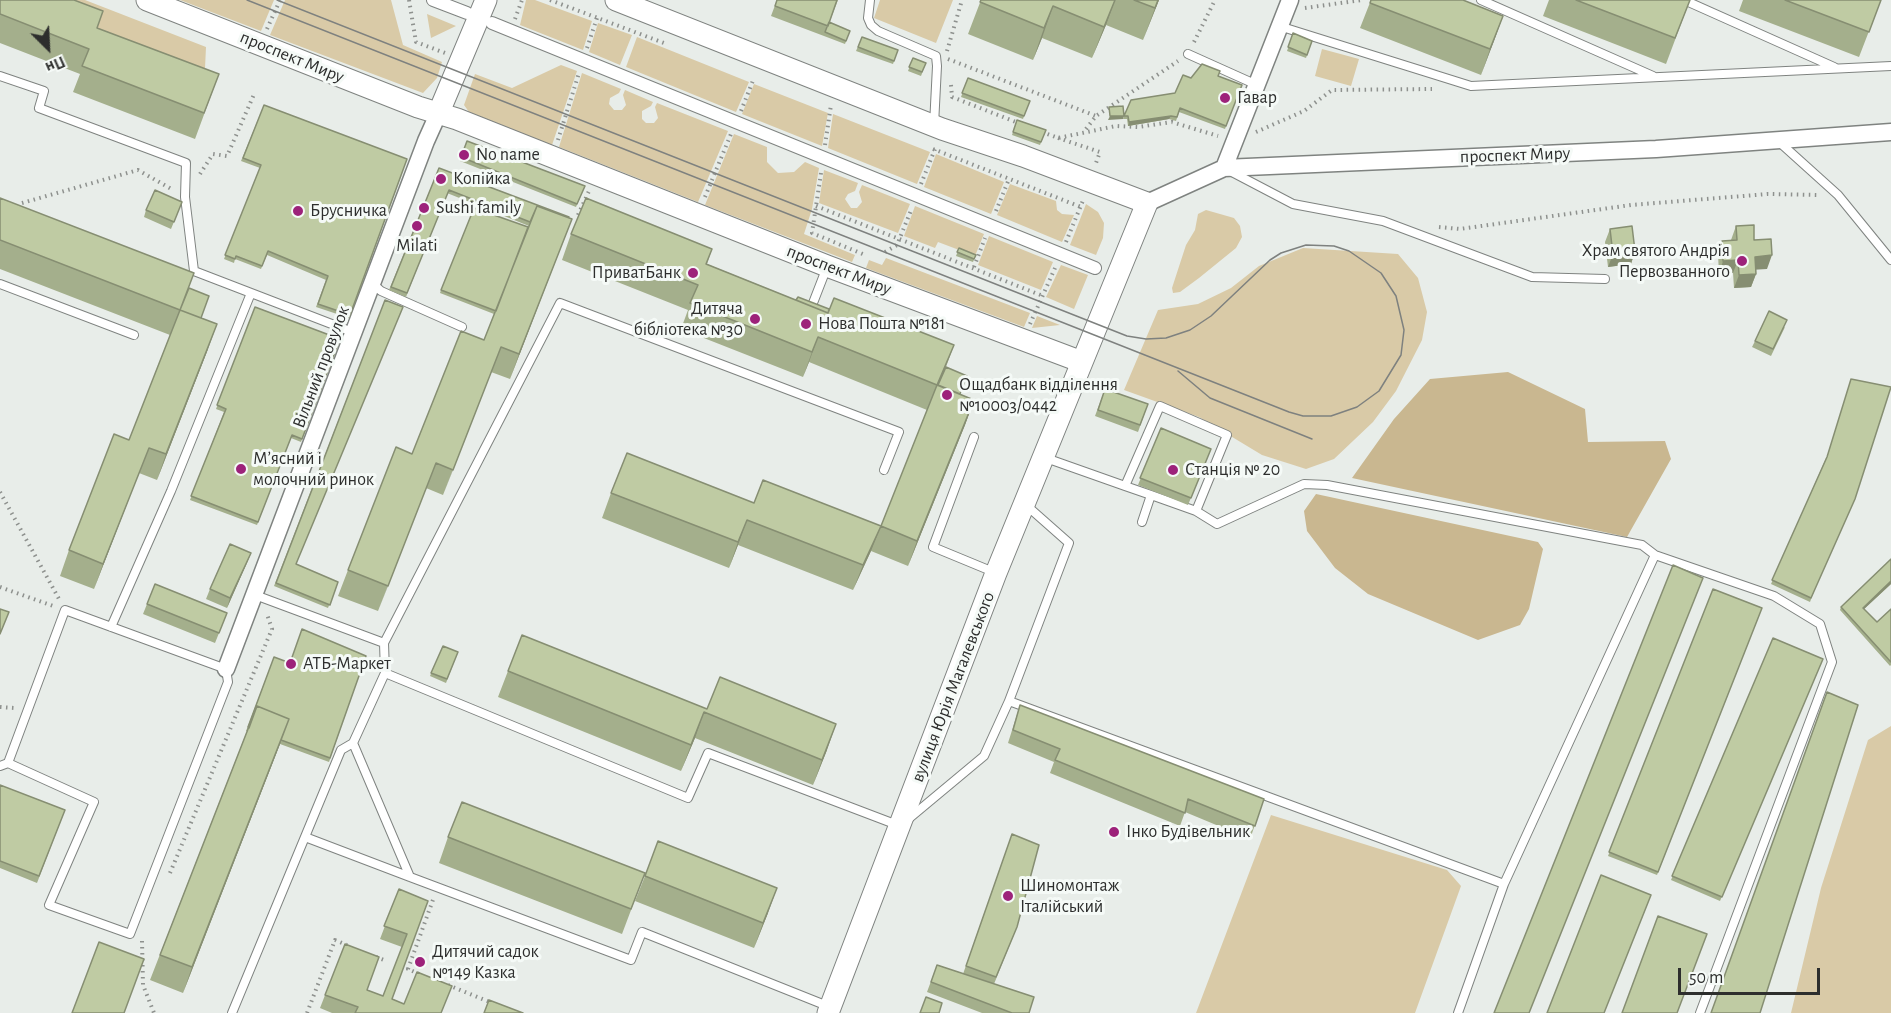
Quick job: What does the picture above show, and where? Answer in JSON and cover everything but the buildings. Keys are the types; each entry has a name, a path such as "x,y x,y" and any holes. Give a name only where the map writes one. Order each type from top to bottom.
{"street":[{"name":"проспект Миру","path":"147,0 417,107 439,112 827,266 1082,362"},
{"path":"432,0 467,13"},
{"path":"439,112 486,0"},
{"path":"616,0 938,127 1147,203 1082,362"},
{"path":"1224,168 1257,85 1286,28 1290,0"},
{"path":"492,23 1095,268"},
{"name":"Вільний провулок","path":"226,669 258,597 372,284 439,112"},
{"name":"проспект Миру","path":"1147,203 1224,168 1656,149 1891,132"},
{"name":"вулиця Юрія Магалевського","path":"829,1010 996,573 1082,362"}],"lane":[{"path":"870,0 868,18 871,25 878,31 936,56 938,127"},
{"path":"1481,0 1656,77"},
{"path":"1684,0 1838,68"},
{"path":"1286,28 1471,86 1891,65"},
{"path":"1188,54 1257,85"},
{"path":"0,76 44,91 39,108 186,164 185,197 194,271 355,333"},
{"path":"1777,140 1838,195 1891,260"},
{"path":"1224,168 1293,204 1383,221 1532,277 1605,279"},
{"path":"813,303 827,266"},
{"path":"0,284 135,335"},
{"path":"372,284 381,291 462,327"},
{"path":"111,627 171,490 251,293"},
{"path":"232,1013 341,750 353,743 386,673 384,643 560,303 899,432 884,470"},
{"path":"1125,486 1160,406 1227,435 1196,511"},
{"path":"974,437 933,547 996,573"},
{"path":"1042,457 1196,511 1217,524 1304,484 1327,485 1642,545 1655,555 1774,596 1820,624 1832,662 1700,1013"},
{"path":"1142,522 1151,495"},
{"path":"386,673 688,798 708,753 900,826 984,756 1009,701 1069,543 1024,504"},
{"path":"1458,1013 1503,884 1655,555"},
{"path":"258,597 384,643"},
{"path":"65,610 111,627 226,669 228,682 130,934 50,906 94,802 4,765 65,610"},
{"path":"1009,701 1503,884"},
{"path":"353,743 410,877"},
{"path":"305,837 631,960 642,932 829,1010"}],"path":[{"path":"264,35 280,0"},
{"path":"409,0 416,42 449,54"},
{"path":"550,0 671,45"},
{"path":"948,68 947,45 962,0"},
{"path":"1085,130 1096,116 1188,54 1215,0"},
{"path":"1286,28 1301,8 1362,0"},
{"path":"552,157 597,18"},
{"path":"947,58 1096,116"},
{"path":"744,74 764,82"},
{"path":"697,215 754,78"},
{"path":"885,252 897,245 900,239 935,150 938,127 952,97 950,78"},
{"path":"833,86 812,232 865,255"},
{"path":"1058,138 1085,130 1172,122 1235,141 1304,111 1332,90 1440,88"},
{"path":"22,203 138,170 185,197 213,154 227,156 255,92"},
{"path":"952,97 1026,126"},
{"path":"820,104 841,112"},
{"path":"1025,339 1080,207 1100,152 1037,130"},
{"path":"924,145 1080,207"},
{"path":"578,215 591,187"},
{"path":"1438,226 1460,229 1654,203 1768,194 1838,195"},
{"path":"816,206 1043,296"},
{"path":"0,492 65,610"},
{"path":"0,587 65,610"},
{"path":"169,875 272,629 258,597"},
{"path":"430,978 408,969 438,887"},
{"path":"142,940 143,985 154,1013"},
{"path":"307,1013 335,940 356,948"},
{"path":"366,953 387,961"},
{"path":"441,982 495,1004"}],"shaded area":[{"path":"9,0 85,0 206,47 204,90"},
{"path":"180,0 274,0 261,31"},
{"path":"285,0 391,0 403,45 442,62 437,78 423,93 270,35"},
{"path":"526,0 535,0 592,21 583,50 520,25"},
{"path":"880,0 953,0 936,43 874,18"},
{"path":"427,14 456,26 431,38"},
{"path":"598,23 632,35 620,65 589,52"},
{"path":"637,37 749,82 736,112 626,67"},
{"path":"1322,49 1359,59 1351,86 1315,76"},
{"path":"561,65 577,71 552,145 469,112 464,105 475,74 512,88"},
{"path":"582,73 621,89 619,93 610,98 609,104 614,110 622,110 626,105 623,95 625,90 653,102 651,106 642,111 642,119 646,123 654,123 658,118 655,107 657,103 728,131 698,202 559,147"},
{"path":"754,84 828,113 822,146 742,114"},
{"path":"833,114 930,152 917,184 828,148"},
{"path":"734,134 767,147 767,162 778,173 794,172 805,162 819,168 812,209 804,234 855,255 852,262 705,205"},
{"path":"936,154 1004,182 991,214 924,187"},
{"path":"824,170 858,183 855,191 848,194 845,199 851,208 857,208 862,202 859,192 862,185 910,204 898,233 819,203"},
{"path":"1010,184 1056,201 1057,210 1062,214 1074,215 1062,242 997,215"},
{"path":"1086,204 1098,212 1104,223 1103,238 1096,255 1070,245"},
{"path":"915,206 984,234 975,256 938,242 935,248 904,236"},
{"path":"1206,210 1234,218 1240,226 1242,237 1236,248 1180,292 1173,293 1172,288 1186,245 1195,230 1198,214"},
{"path":"989,236 1053,262 1041,290 978,265"},
{"path":"1303,248 1398,254 1418,278 1427,312 1422,340 1396,391 1373,422 1334,459 1306,469 1262,455 1199,417 1124,390 1158,310 1198,304 1231,288 1259,266"},
{"path":"886,258 1030,313 1024,327 866,268 869,260 882,265"},
{"path":"1061,265 1088,275 1074,309 1046,297"},
{"path":"1037,316 1060,325 1032,328"},
{"path":"1508,372 1585,409 1588,442 1665,441 1671,459 1627,537 1352,478 1394,419 1430,379"},
{"path":"1316,494 1538,542 1543,549 1529,609 1520,625 1478,640 1368,594 1335,568 1307,531 1304,511"},
{"path":"1891,726 1891,1013 1791,1013 1821,888 1868,740"},
{"path":"1271,815 1447,870 1461,886 1415,1013 1196,1013"}],"tram line":[{"path":"247,0 1289,412 1303,416 1331,416 1357,407 1379,391 1401,355 1404,330 1396,296 1381,273 1349,251 1334,246 1306,245 1281,253 1270,260 1211,316 1190,330 1166,338 1146,339 1127,336 277,0"},
{"path":"1178,371 1210,398 1312,439"}],"place":[{"name":"Гавар","path":"1225,98"},
{"name":"No name","path":"464,155"},
{"name":"Копійка","path":"441,179"},
{"name":"Sushi family","path":"424,208"},
{"name":"Брусничка","path":"298,211"},
{"name":"Milati","path":"417,226"},
{"name":"Храм святого Андрія Первозванного","path":"1742,261"},
{"name":"ПриватБанк","path":"693,273"},
{"name":"Дитяча бібліотека №30","path":"755,319"},
{"name":"Нова Пошта №181","path":"806,324"},
{"name":"Ощадбанк відділення №10003/0442","path":"947,395"},
{"name":"Мʼясний і молочний ринок","path":"241,469"},
{"name":"Станція № 20","path":"1173,470"},
{"name":"АТБ-Маркет","path":"291,664"},
{"name":"Інко Будівельник","path":"1114,832"},
{"name":"Шиномонтаж Італійський","path":"1008,896"},
{"name":"Дитячий садок №149 Казка","path":"420,962"}]}
